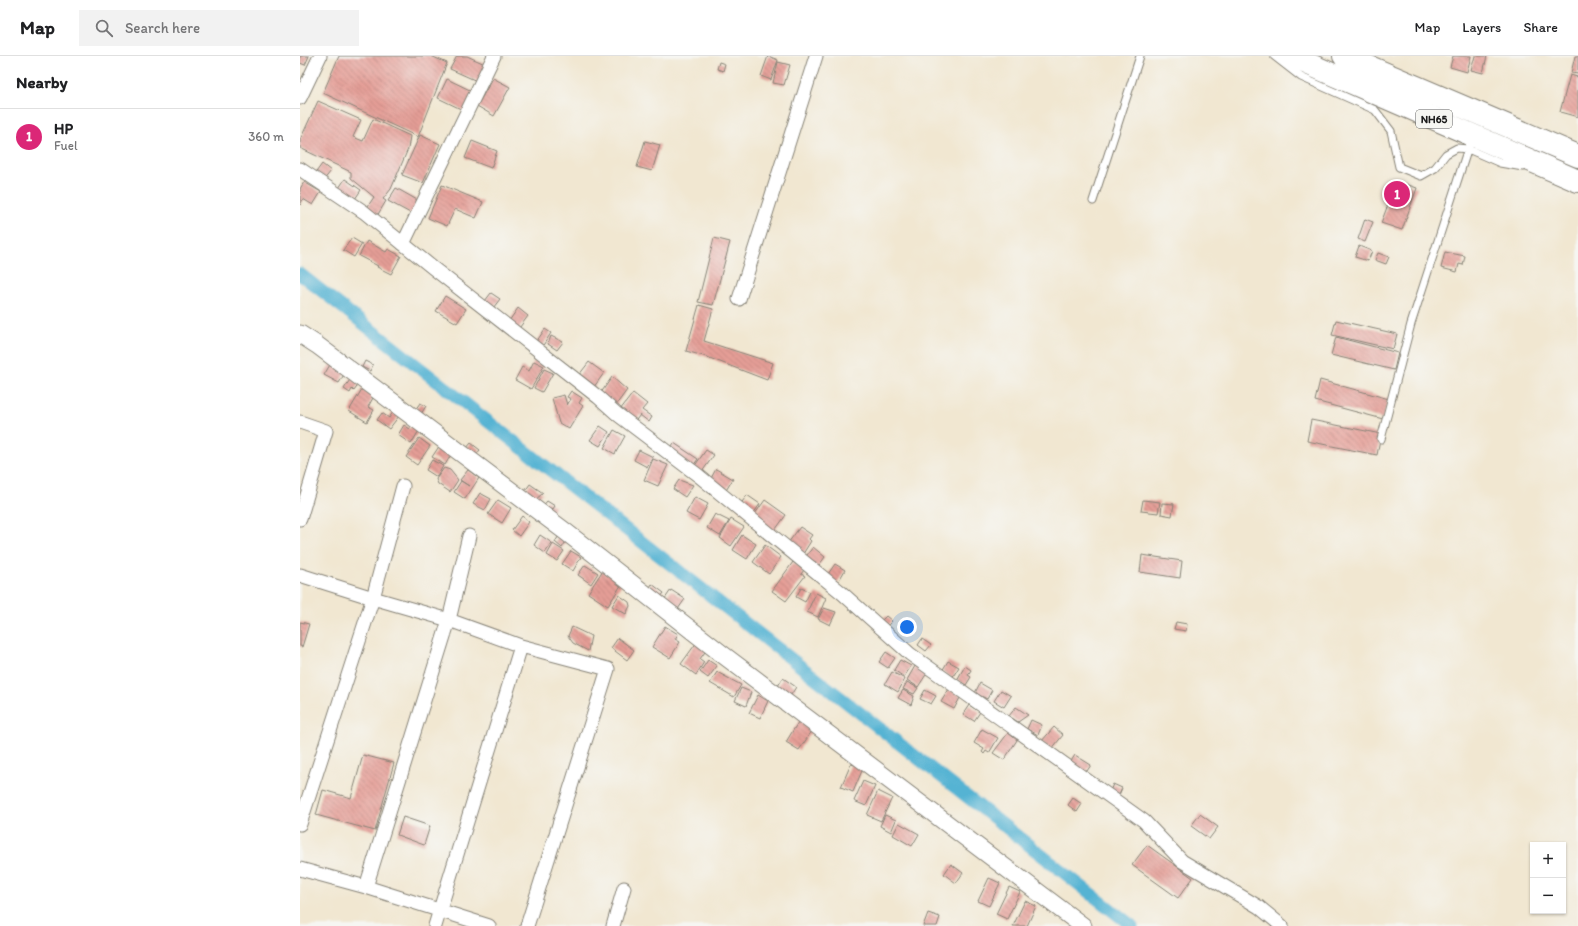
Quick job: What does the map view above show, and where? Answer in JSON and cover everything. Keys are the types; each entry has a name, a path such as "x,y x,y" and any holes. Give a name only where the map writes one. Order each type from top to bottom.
{"highway":[{"name":"NH65","path":"1290,56 1470,142 1571,178"},
{"name":"NH65","path":"1344,56 1578,156"}],"street":[{"path":"300,98 320,56"},
{"path":"402,244 494,56"},
{"path":"739,299 816,56"},
{"path":"300,169 364,212 402,244 613,409 617,414 699,476 842,593 914,658 1144,821 1182,861 1259,907 1282,926"},
{"path":"300,334 317,344 566,532 722,654 1082,926"},
{"path":"300,422 326,431 300,519"},
{"path":"300,824 373,598 403,486"},
{"path":"366,887 449,620 469,536"},
{"path":"300,575 449,620 521,646 608,669 527,926"},
{"path":"435,926 521,646"},
{"path":"300,869 366,887 489,926"},
{"path":"613,926 624,888"}],"lane":[{"path":"1093,201 1140,56"},
{"path":"1274,56 1301,77 1375,110 1391,131 1399,167 1420,176 1435,168 1446,154 1470,142"},
{"path":"1381,439 1411,324 1470,142"}],"building":[{"path":"300,56 309,56 305,65 300,63"},
{"path":"339,56 431,56 447,63 418,137 323,93"},
{"path":"457,56 467,56 487,65 479,82 450,69"},
{"path":"768,56 778,60 771,80 761,76"},
{"path":"1453,56 1471,56 1467,72 1450,67"},
{"path":"1475,56 1487,56 1483,73 1471,70"},
{"path":"1575,56 1578,56 1578,74 1571,73"},
{"path":"719,62 725,64 723,71 717,69"},
{"path":"778,62 790,65 784,85 773,83"},
{"path":"1570,75 1578,77 1578,117 1560,112"},
{"path":"493,78 510,87 494,116 477,106"},
{"path":"447,79 474,92 465,111 438,98"},
{"path":"318,101 361,120 353,137 363,141 373,119 410,136 408,149 391,189 383,199 386,201 374,221 364,212 374,197 351,178 351,172 300,148 300,140"},
{"path":"420,135 440,144 423,183 402,175"},
{"path":"472,141 497,151 491,168 465,158"},
{"path":"645,141 660,145 652,171 637,167"},
{"path":"322,164 331,171 323,181 314,175"},
{"path":"345,179 361,190 353,202 337,191"},
{"path":"1397,181 1417,188 1402,230 1381,223"},
{"path":"304,182 321,192 313,205 303,199 300,205 300,189"},
{"path":"442,185 483,202 476,218 455,209 447,226 428,218"},
{"path":"396,188 419,201 412,214 388,201"},
{"path":"1365,219 1373,222 1365,242 1358,239"},
{"path":"352,238 362,244 354,257 343,250"},
{"path":"714,238 730,242 713,305 698,302"},
{"path":"367,241 386,252 388,249 401,256 391,274 359,256"},
{"path":"1359,246 1372,251 1368,261 1355,257"},
{"path":"1445,252 1465,256 1463,265 1459,264 1457,272 1441,268"},
{"path":"1378,253 1389,257 1386,264 1375,260"},
{"path":"491,293 500,299 490,312 482,305"},
{"path":"445,296 466,309 457,323 436,311"},
{"path":"699,305 713,309 704,341 773,363 767,380 707,357 686,351"},
{"path":"518,308 528,316 517,331 507,324"},
{"path":"1336,320 1397,334 1393,349 1332,335"},
{"path":"545,329 551,333 540,350 534,345"},
{"path":"551,336 563,342 557,350 548,344"},
{"path":"1336,337 1398,353 1394,370 1331,355"},
{"path":"365,361 373,365 370,371 362,367"},
{"path":"534,361 544,366 531,389 515,380 522,367 529,371"},
{"path":"589,362 604,373 591,391 575,380"},
{"path":"331,363 346,371 339,383 324,375"},
{"path":"544,369 553,373 542,392 534,388"},
{"path":"612,377 627,390 613,409 598,397"},
{"path":"351,378 359,384 354,391 352,389 350,393 344,389"},
{"path":"1320,380 1389,399 1383,419 1315,401"},
{"path":"362,389 374,396 368,407 374,410 367,422 349,411"},
{"path":"571,391 582,398 579,403 583,406 569,429 559,423 552,398 564,395 567,405 571,399 567,397"},
{"path":"633,393 647,404 642,410 652,417 649,422 640,415 632,425 617,414"},
{"path":"420,403 426,406 421,414 415,410"},
{"path":"393,412 399,416 389,429 377,420 382,413 389,418"},
{"path":"1311,420 1381,434 1377,455 1307,441"},
{"path":"404,425 410,429 413,425 420,429 411,444 398,435"},
{"path":"600,426 609,432 600,446 590,440"},
{"path":"614,430 625,436 615,454 604,448"},
{"path":"419,438 430,446 417,465 406,457"},
{"path":"471,443 480,450 475,456 466,449"},
{"path":"674,443 698,459 691,469 667,453"},
{"path":"440,445 452,453 445,465 432,457"},
{"path":"639,450 653,457 647,467 634,460"},
{"path":"706,450 714,455 699,476 691,471"},
{"path":"653,459 668,465 658,486 644,480"},
{"path":"432,460 443,466 437,477 426,470"},
{"path":"444,468 450,470 458,480 450,492 438,484 436,479"},
{"path":"716,469 733,479 725,492 709,482"},
{"path":"468,470 479,478 465,499 454,492 461,481 469,486 460,480"},
{"path":"679,480 693,485 685,497 673,489"},
{"path":"530,484 543,493 533,502 523,494"},
{"path":"480,493 491,499 485,510 473,504"},
{"path":"747,495 760,504 751,517 738,508"},
{"path":"695,497 708,504 699,520 686,513"},
{"path":"498,500 511,508 502,523 488,514"},
{"path":"765,500 786,515 773,533 752,518"},
{"path":"1143,500 1160,502 1158,513 1141,511"},
{"path":"547,501 555,506 550,513 542,507"},
{"path":"1162,503 1174,504 1172,516 1161,514"},
{"path":"715,514 729,521 720,536 707,528"},
{"path":"522,516 529,522 519,536 512,530"},
{"path":"731,519 744,527 731,546 720,538"},
{"path":"800,527 812,535 809,539 811,541 801,557 785,547"},
{"path":"560,534 568,538 562,548 555,542"},
{"path":"540,535 552,543 545,553 534,545"},
{"path":"742,535 756,544 747,559 733,550"},
{"path":"553,544 564,551 557,561 547,555"},
{"path":"765,545 781,557 769,574 753,562"},
{"path":"813,547 825,557 817,568 804,559"},
{"path":"571,551 581,557 573,571 562,564"},
{"path":"1142,555 1182,561 1180,578 1140,572"},
{"path":"793,562 804,570 801,574 805,576 786,601 772,591"},
{"path":"835,564 845,570 837,584 826,577"},
{"path":"585,565 598,573 591,584 578,575"},
{"path":"603,570 623,582 608,606 588,593"},
{"path":"652,584 664,593 659,599 648,590"},
{"path":"801,588 810,592 805,602 796,597"},
{"path":"671,590 685,599 676,612 662,603"},
{"path":"816,593 826,598 818,617 807,612"},
{"path":"619,595 629,602 630,606 626,614 612,606"},
{"path":"824,608 836,612 830,625 818,619"},
{"path":"886,616 892,621 887,626 881,621"},
{"path":"300,622 309,624 302,647 300,646"},
{"path":"1176,622 1187,624 1186,631 1174,629"},
{"path":"665,626 678,634 675,639 680,642 670,658 652,647"},
{"path":"572,627 591,636 588,651 573,643 568,636"},
{"path":"618,638 634,650 627,660 611,648"},
{"path":"922,639 931,645 926,651 918,645"},
{"path":"697,642 707,649 700,659 704,662 696,675 681,664"},
{"path":"886,652 895,658 888,668 879,662"},
{"path":"708,660 717,666 708,678 700,672"},
{"path":"900,660 911,666 904,677 894,670"},
{"path":"948,661 959,667 952,678 942,671"},
{"path":"915,666 927,673 918,687 907,680"},
{"path":"965,666 971,670 968,675 971,677 966,685 957,680"},
{"path":"717,672 741,685 734,697 710,683"},
{"path":"892,672 905,679 898,692 885,684"},
{"path":"783,678 796,687 789,698 776,689"},
{"path":"907,682 918,688 914,694 903,689"},
{"path":"980,683 992,690 987,699 975,693"},
{"path":"741,688 751,692 746,706 735,701"},
{"path":"949,689 961,696 954,709 941,702"},
{"path":"903,690 914,696 911,705 898,698"},
{"path":"925,690 936,696 931,704 920,699"},
{"path":"1001,690 1011,696 1004,707 994,701"},
{"path":"758,695 768,701 760,718 749,713"},
{"path":"969,705 980,712 974,721 963,714"},
{"path":"1016,707 1028,715 1018,722 1009,716"},
{"path":"800,719 814,728 799,750 786,742"},
{"path":"1031,720 1042,725 1038,735 1027,729"},
{"path":"1054,727 1063,735 1051,750 1041,742"},
{"path":"982,729 998,738 989,753 986,751 984,754 982,752 984,749 974,743"},
{"path":"1008,733 1017,740 1004,760 993,753"},
{"path":"363,755 394,763 375,831 316,815 323,790 351,798"},
{"path":"1075,755 1091,765 1087,771 1082,774 1068,766"},
{"path":"851,764 864,766 853,792 841,787"},
{"path":"863,781 875,786 866,806 854,801"},
{"path":"1113,784 1122,788 1119,795 1110,791"},
{"path":"878,791 892,798 881,821 867,815"},
{"path":"1073,798 1082,804 1077,812 1068,805"},
{"path":"1200,814 1218,827 1209,839 1191,826"},
{"path":"885,815 896,820 891,832 880,826"},
{"path":"403,817 430,826 424,845 397,835"},
{"path":"899,823 919,834 912,846 893,835"},
{"path":"1147,845 1193,878 1178,898 1132,865"},
{"path":"951,864 963,873 956,883 944,874"},
{"path":"989,878 1000,883 989,906 978,901"},
{"path":"1009,887 1020,892 1007,919 996,914"},
{"path":"1025,901 1036,906 1027,926 1013,926"},
{"path":"928,913 940,917 937,926 923,926"}],"waterway":[{"path":"300,274 1132,926"}],"place":[{"name":"HP","path":"1397,194"}]}
